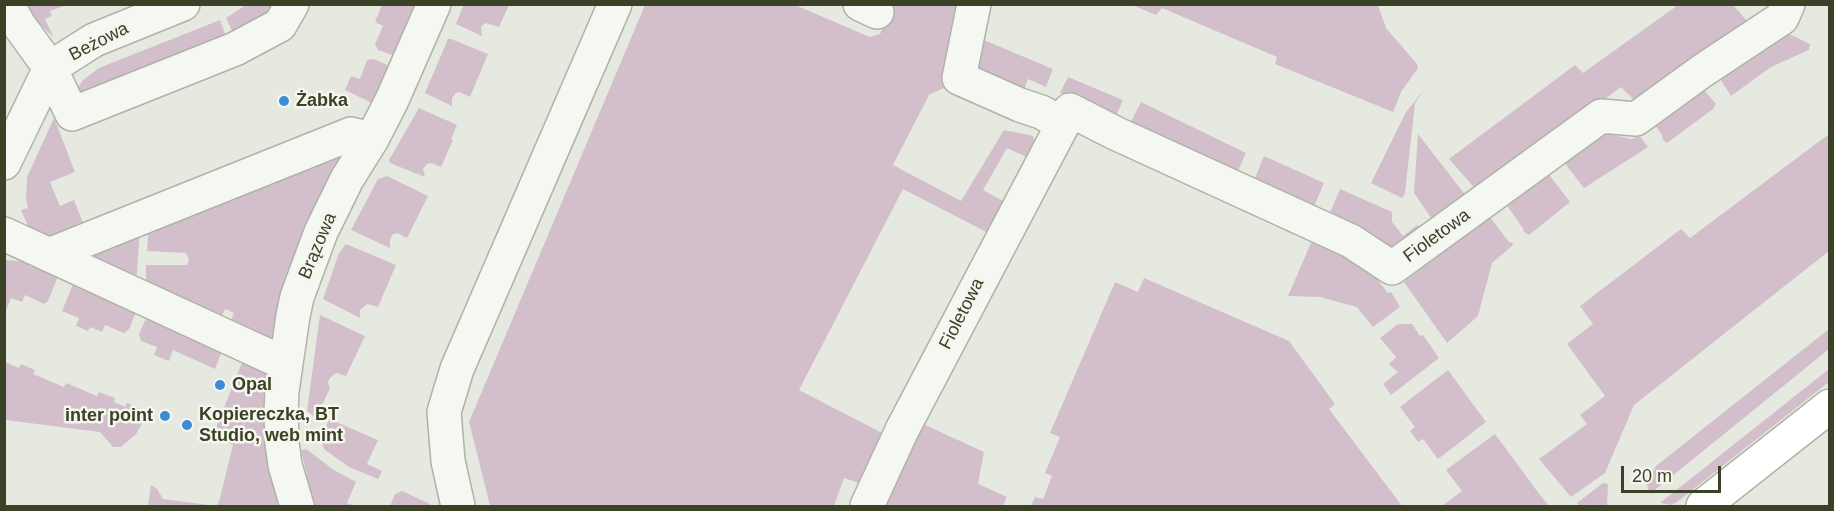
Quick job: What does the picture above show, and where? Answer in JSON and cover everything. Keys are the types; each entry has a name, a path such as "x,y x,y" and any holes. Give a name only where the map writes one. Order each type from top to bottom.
{"street":[{"name":"Beżowa","path":"7,4 18,25 50,68"},
{"name":"Beżowa","path":"4,163 50,68 94,40 183,4"},
{"path":"50,68 72,114 235,49 280,25 292,4"},
{"name":"Brązowa","path":"297,507 289,484 282,443 282,391 293,316 304,275 321,232 347,179 372,140 392,100 434,4"},
{"path":"458,507 448,461 444,412 457,369 615,4"},
{"path":"974,4 959,78 1041,112 1063,124"},
{"name":"Fioletowa","path":"867,507 902,430 1070,110 1115,133 1351,241 1392,268 1601,116 1636,119 1702,70 1782,18 1788,4"},
{"path":"51,254 351,134 372,140"},
{"path":"4,234 286,364"},
{"path":"1703,507 1830,406"}],"shaded area":[{"path":"464,4 509,5 499,27 485,23 481,27 482,36 456,24"},
{"path":"28,5 67,5 50,11 52,16 45,19 54,38 36,20"},
{"path":"246,5 276,5 271,15 234,35 226,18"},
{"path":"382,5 425,5 401,58 378,50 375,44 383,26 375,22"},
{"path":"645,5 795,5 870,37 880,34 893,5 964,5 946,87 929,95 893,165 961,201 1004,130 1033,136 1036,145 1031,159 1007,148 983,190 1007,203 992,235 903,189 799,390 888,436 865,485 844,478 834,506 490,506 469,422"},
{"path":"1132,5 1378,5 1386,28 1418,68 1401,92 1393,112 1275,64 1277,57 1162,8 1156,15"},
{"path":"1678,5 1733,5 1749,23 1644,101 1633,99 1621,87 1479,193 1449,159 1575,65 1583,73"},
{"path":"220,20 226,37 85,94 76,91 83,80 99,68"},
{"path":"1789,34 1810,44 1809,50 1771,67 1731,96 1719,77 1757,50"},
{"path":"979,38 1053,69 1046,87 1028,79 1022,96 975,76"},
{"path":"448,39 488,54 470,97 456,93 452,98 452,106 425,93"},
{"path":"374,59 396,69 372,103 345,90 351,76 360,79 367,60"},
{"path":"1068,77 1123,100 1115,118 1060,93"},
{"path":"1425,89 1415,103 1405,193 1402,198 1371,183 1406,112"},
{"path":"1703,89 1716,104 1713,109 1667,143 1655,125"},
{"path":"1141,102 1246,153 1236,175 1130,124"},
{"path":"419,108 457,125 441,167 431,163 427,164 423,169 425,177 390,163 389,160"},
{"path":"54,118 75,172 50,182 60,206 74,200 85,228 65,235 45,237 28,226 21,210 28,208 27,177"},
{"path":"1602,132 1631,139 1640,136 1648,147 1584,188 1563,161"},
{"path":"1418,134 1470,201 1436,225 1414,193"},
{"path":"1829,134 1829,251 1634,405 1605,473 1571,497 1539,459 1587,424 1580,415 1605,396 1567,344 1593,324 1580,306 1681,229 1690,238"},
{"path":"346,153 275,343 229,326 234,313 225,309 219,322 146,289 146,265 187,265 189,259 186,253 147,251 149,226"},
{"path":"1264,156 1324,183 1313,209 1253,183"},
{"path":"1547,172 1570,202 1529,235 1523,231 1506,204"},
{"path":"387,176 428,196 407,238 397,233 392,235 390,248 351,230 378,179"},
{"path":"1340,189 1392,212 1392,222 1403,236 1417,225 1421,227 1401,251 1328,217"},
{"path":"1489,216 1509,242 1513,243 1492,263 1478,316 1447,343 1404,282"},
{"path":"140,229 136,286 80,252"},
{"path":"1314,236 1373,274 1388,293 1391,292 1400,307 1373,327 1357,307 1320,297 1288,296"},
{"path":"346,244 396,265 378,307 367,304 360,310 360,318 323,299 339,253"},
{"path":"5,260 28,262 30,267 36,267 58,276 48,301 44,304 25,295 22,302 11,298 5,313"},
{"path":"1144,278 1289,341 1335,404 1329,409 1402,506 1031,506 1035,497 1043,499 1052,476 1045,473 1060,437 1050,433 1115,282 1138,292"},
{"path":"74,282 137,310 129,329 124,333 105,325 102,332 90,327 88,331 76,326 79,318 62,311"},
{"path":"148,314 222,351 215,369 173,350 169,361 154,355 157,347 141,341 139,334"},
{"path":"320,315 365,336 346,376 336,373 330,378 328,382 330,388 316,418 307,411"},
{"path":"1398,324 1412,324 1439,358 1391,395 1383,384 1398,372 1389,364 1396,357 1380,338"},
{"path":"1829,329 1829,349 1650,494 1647,485 1656,466"},
{"path":"245,355 269,372 287,506 216,506 219,502 233,445 213,435"},
{"path":"5,362 19,368 21,364 35,370 33,374 64,387 66,383 97,396 99,392 115,398 114,402 125,407 127,403 146,411 148,408 151,409 136,434 121,447 113,447 100,432 5,420"},
{"path":"1829,369 1829,382 1677,502 1671,505 1660,503"},
{"path":"1448,370 1486,422 1438,459 1423,439 1418,442 1410,431 1415,427 1400,407"},
{"path":"329,419 378,440 367,464 382,471 378,479 349,467 324,449 321,440"},
{"path":"923,424 984,452 978,484 1007,497 1003,506 881,506"},
{"path":"1495,434 1549,506 1442,506 1462,491 1446,470"},
{"path":"306,449 334,470 356,482 347,503 355,506 314,506 301,450"},
{"path":"1603,483 1608,484 1607,506 1580,506 1577,503"},
{"path":"151,485 157,489 163,499 216,506 148,506"},
{"path":"402,491 433,506 390,506 395,494"}],"place":[{"name":"Żabka","path":"284,101"},
{"name":"Opal","path":"220,385"},
{"name":"inter point","path":"165,416"},
{"name":"Kopiereczka, BT Studio, web mint","path":"187,425"}]}
